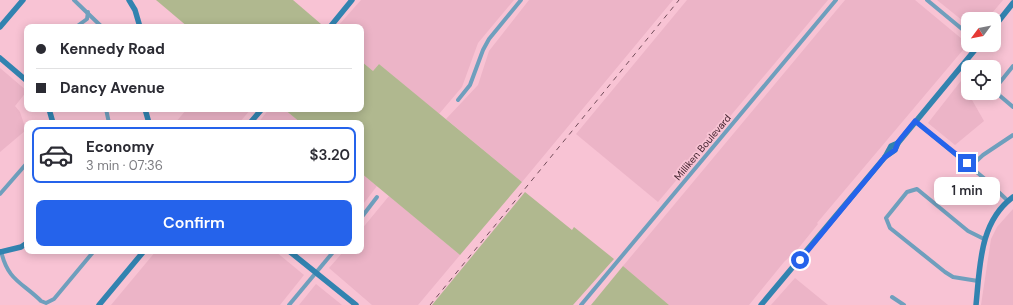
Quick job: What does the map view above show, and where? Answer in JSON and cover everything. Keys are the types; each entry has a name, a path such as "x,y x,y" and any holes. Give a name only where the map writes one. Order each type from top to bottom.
{"main road":[{"path":"0,27 23,0"},
{"path":"129,0 135,10 139,24"},
{"path":"332,24 352,0"},
{"path":"1001,18 1013,3"},
{"path":"762,305 885,157 895,150 898,142 973,52"},
{"path":"0,58 24,78"},
{"path":"253,120 259,112"},
{"path":"976,305 984,239 996,215 1013,197"},
{"path":"0,252 24,245"},
{"path":"99,305 142,254"},
{"path":"293,254 356,305"}],"street":[{"path":"74,0 99,24"},
{"path":"458,100 470,85 483,50 489,39 521,0"},
{"name":"Milliken Boulevard","path":"581,305 836,0"},
{"path":"927,0 961,28"},
{"path":"80,24 87,19 88,12"},
{"path":"1013,66 998,86 999,95 1013,107"},
{"path":"915,121 971,166 1008,201"},
{"path":"971,166 983,155 1013,135"},
{"path":"0,194 24,166"},
{"path":"978,281 953,277 945,272 890,228 886,218 907,192 917,189 968,231 984,239"},
{"path":"364,214 377,197"},
{"path":"0,252 5,267 10,275 41,301 46,303 54,299 92,254"},
{"path":"289,305 332,254"},
{"path":"892,296 904,305"}],"shaded area":[{"path":"361,0 514,0 478,43 462,87 439,114 379,64 373,71 364,64 364,24 340,24"},
{"path":"529,0 673,0 522,182 446,119 478,85 489,51"},
{"path":"687,0 828,0 658,202 576,134"},
{"path":"845,0 915,0 961,38 961,52 817,223 818,224 797,250 784,262 749,305 669,305 623,266"},
{"path":"937,0 1003,0 993,12 961,12 961,19"},
{"path":"0,68 24,88 24,95 15,106 20,112 24,124 24,132 0,152"},
{"path":"961,81 961,100 972,100 984,121 955,145 928,123"},
{"path":"184,112 248,112 242,120 178,120"},
{"path":"267,112 288,112 297,120 260,120"},
{"path":"364,175 377,186 364,203"},
{"path":"389,196 460,255 418,305 372,305 329,268 341,254 364,254 364,226"},
{"path":"1013,209 1013,305 981,305 991,239 997,227"},
{"path":"154,254 279,254 304,275 280,305 111,305"},
{"path":"795,278 828,305 771,305"},
{"path":"316,284 342,305 299,305"}],"green space":[{"path":"156,0 293,0 321,24 184,24"},
{"path":"364,64 373,71 379,64 522,182 460,255 364,175 364,120 297,120 288,112 364,112"},
{"path":"525,192 572,230 574,227 614,259 573,305 432,305"},
{"path":"623,266 669,305 591,305"}],"railway":[{"path":"430,305 679,0"}],"route":[{"path":"800,260 885,157 892,154 898,142 915,121 967,163"}]}
